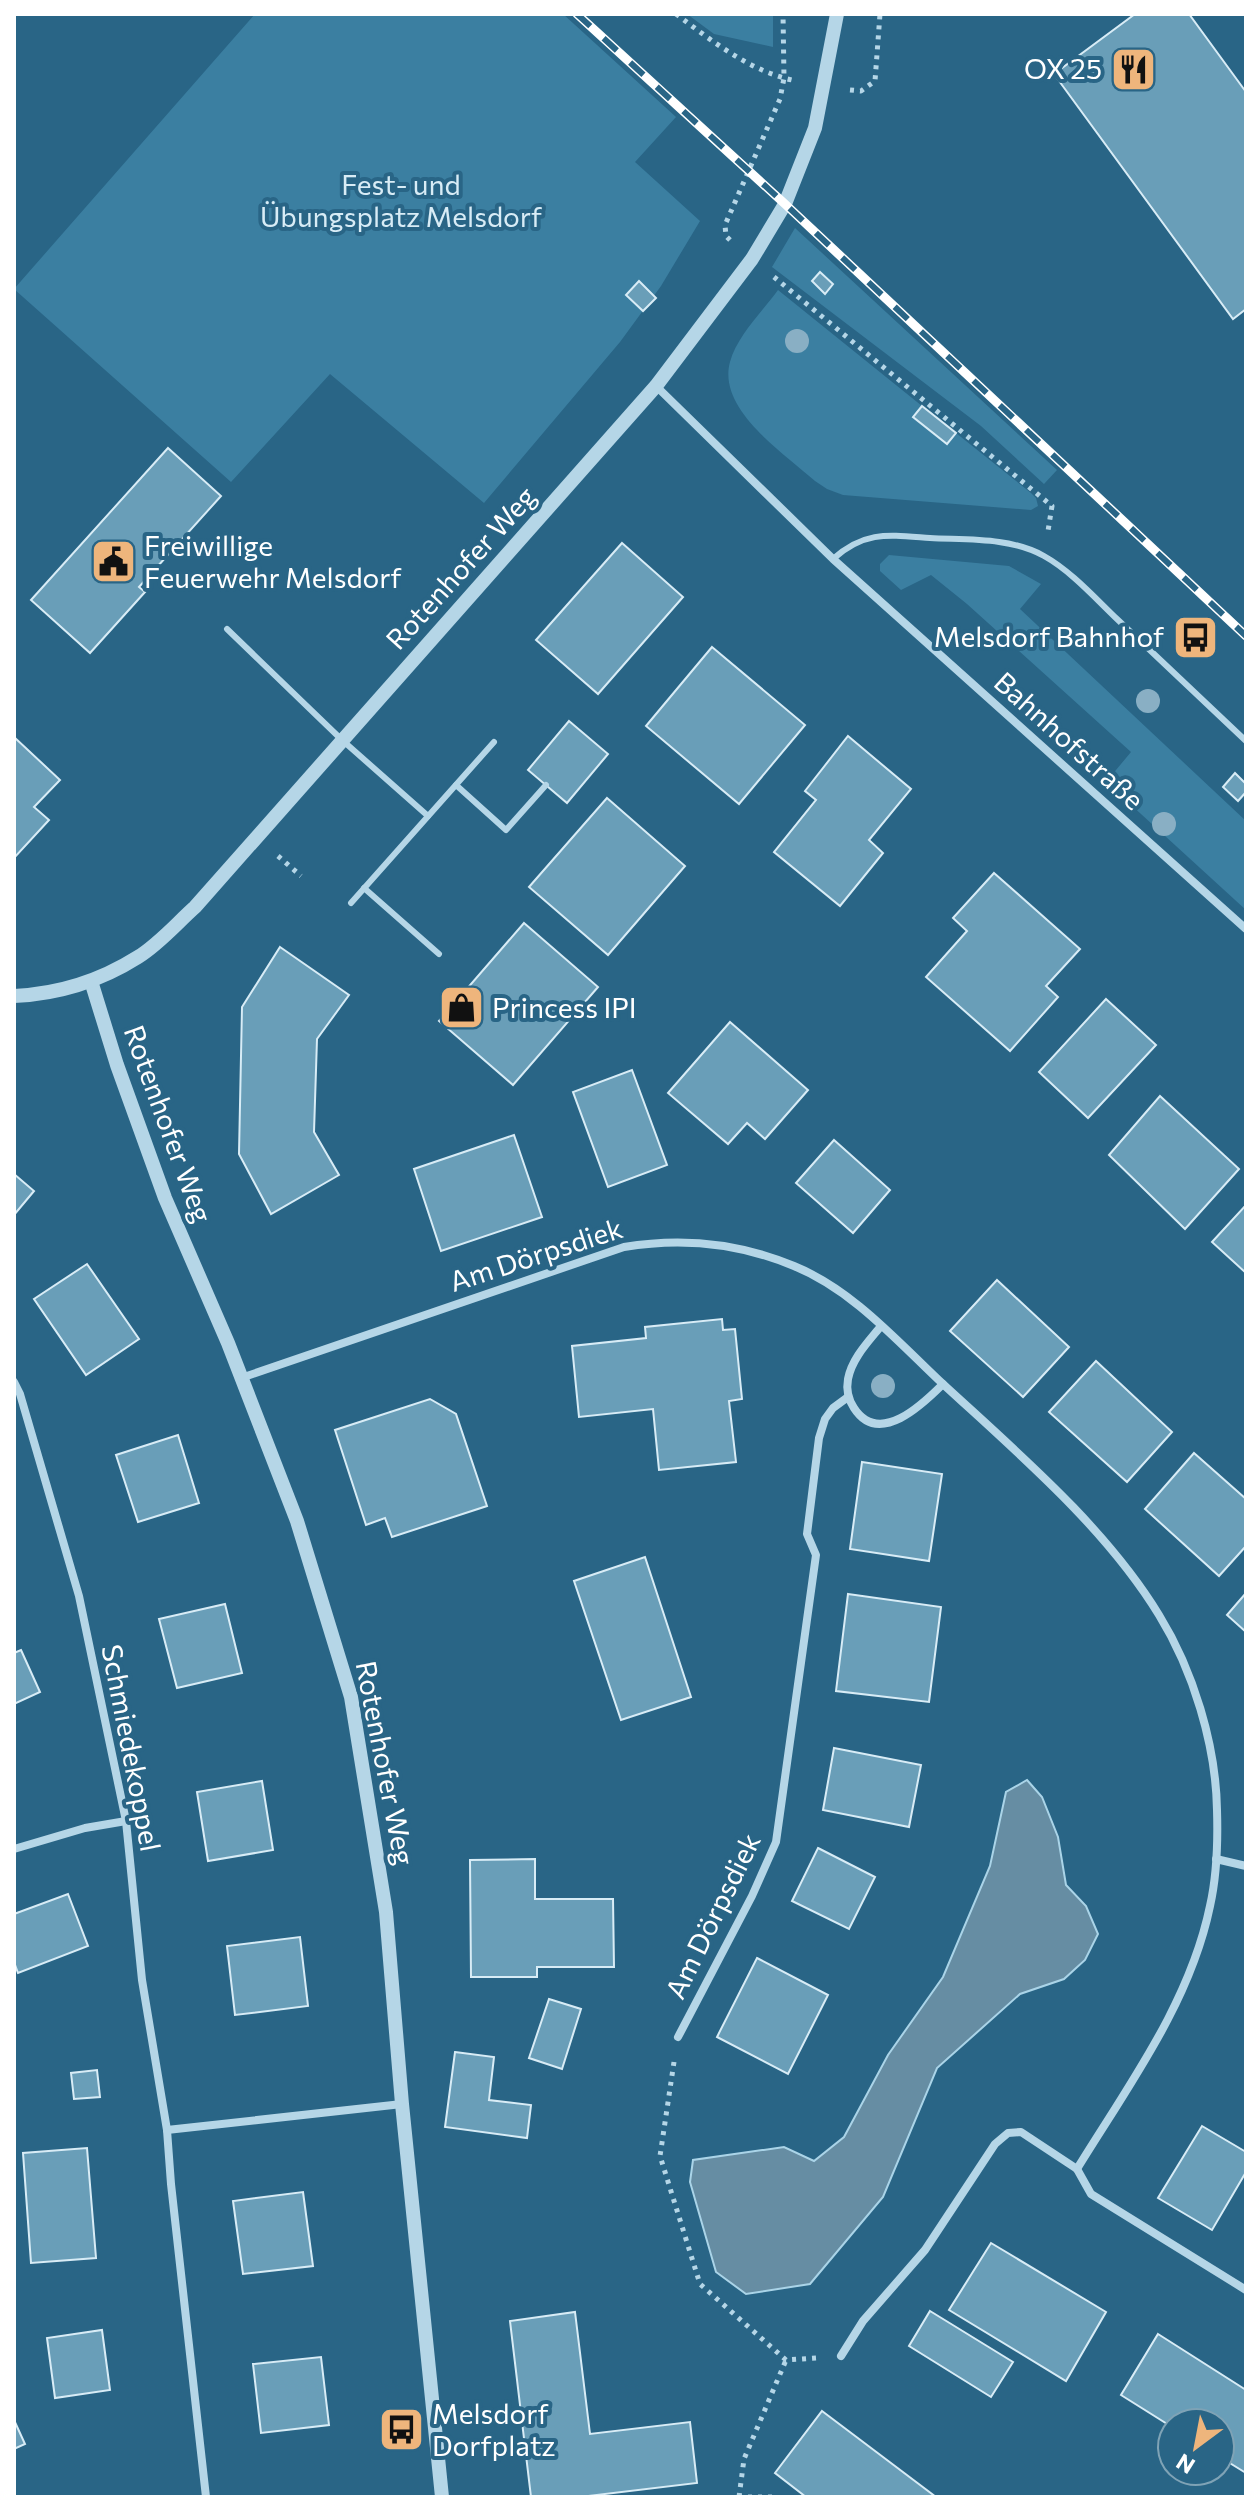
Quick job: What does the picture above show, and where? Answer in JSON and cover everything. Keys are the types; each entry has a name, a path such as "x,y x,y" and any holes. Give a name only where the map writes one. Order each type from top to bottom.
{"street":[{"name":"Rotenhofer Weg","path":"442,2497 386,1912 351,1697 297,1521 165,1198 117,1065 91,981 140,956 195,907 656,386 752,259 785,204 815,128 837,14"},
{"name":"Bahnhofstraße","path":"656,386 833,559 1246,929"},
{"path":"14,996 56,992 91,981"},
{"name":"Am Dörpsdiek","path":"241,1378 624,1247 658,1241 728,1245 793,1265 817,1277 846,1296 943,1384 1088,1524 1136,1580 1161,1616 1197,1700 1211,1754 1217,1807 1216,1859 1210,1907 1193,1963 1177,2001 1077,2169"},
{"name":"Am Dörpsdiek","path":"678,2037 752,1896 776,1842 816,1555 807,1534 819,1438 825,1419 833,1408 848,1397 848,1378 857,1356 881,1326"},
{"name":"Schmiedekoppel","path":"14,1382 79,1596 126,1821 142,1980 167,2130 206,2497"},
{"path":"848,1397 857,1413 873,1423 892,1423 917,1408 943,1384"},
{"path":"14,1849 85,1828 126,1821"},
{"path":"1216,1859 1246,1866"},
{"path":"167,2130 402,2104"},
{"path":"841,2356 863,2321 925,2250 995,2144 1008,2133 1021,2132 1077,2169 1091,2194 1246,2290"}],"lane":[{"path":"833,559 847,546 861,539 887,535 991,542 1021,547 1045,556 1101,604 1246,741"},
{"path":"227,629 342,740 428,816"},
{"path":"351,903 494,742"},
{"path":"456,785 506,830 546,785"},
{"path":"364,888 439,954"}],"path":[{"path":"676,14 733,55 784,78 861,91 875,81 880,14"},
{"path":"783,14 784,78 780,99 725,225 726,236 1052,506 1045,556"},
{"path":"678,2037 660,2156 700,2284 786,2360 744,2459 738,2497 773,2497"}],"green space":[{"name":"Fest- und Übungsplatz Melsdorf","path":"255,14 563,14 676,117 635,162 700,221 661,286 620,342 484,503 330,374 231,482 14,289"},
{"path":"687,14 773,14 773,47 714,34"},
{"path":"795,228 1057,470 1044,484 981,426 772,267"},
{"path":"778,290 922,406 913,418 946,444 956,433 1031,493 1038,506 1031,510 843,495 815,481 756,429 733,397 729,380 733,352"},
{"path":"889,555 1009,566 1041,584 1020,609 1246,821 1246,910 1106,782 1131,752 931,575 901,590 880,571 880,564"}],"shaded area":[{"path":"1027,1780 1042,1797 1058,1837 1066,1885 1086,1906 1098,1934 1085,1960 1064,1979 1020,1994 937,2068 883,2197 810,2284 746,2294 716,2272 690,2182 693,2160 784,2147 814,2161 844,2137 888,2055 943,1977 990,1866 1006,1792"}],"building":[{"path":"1135,14 1189,14 1246,92 1246,309 1233,319 1054,74"},
{"path":"820,272 833,284 825,294 812,281"},
{"path":"639,281 656,298 643,311 626,295"},
{"path":"922,406 956,433 947,444 913,417"},
{"name":"Freiwillige Feuerwehr Melsdorf","path":"168,448 221,496 139,587 145,592 90,653 31,600"},
{"path":"622,543 683,597 598,694 536,640"},
{"path":"712,647 805,725 739,804 646,726"},
{"path":"569,721 608,754 567,803 528,770"},
{"path":"848,736 911,789 869,840 883,853 840,906 774,852 816,800 805,791"},
{"path":"14,737 60,780 34,807 49,820 14,858"},
{"path":"1235,773 1246,784 1246,792 1238,801 1223,787"},
{"path":"607,798 685,866 608,955 529,887"},
{"path":"994,873 1080,949 1046,986 1058,997 1010,1051 926,977 967,931 953,918"},
{"path":"524,923 598,987 513,1085 439,1021"},
{"path":"280,947 349,995 317,1039 314,1132 339,1175 271,1214 239,1154 242,1007"},
{"path":"1106,999 1156,1045 1088,1118 1039,1072"},
{"path":"730,1022 808,1090 765,1139 747,1123 728,1144 668,1093"},
{"path":"632,1070 667,1165 608,1187 573,1092"},
{"path":"1160,1096 1239,1169 1185,1229 1109,1155"},
{"path":"514,1135 542,1217 441,1251 414,1169"},
{"path":"834,1140 890,1190 853,1233 796,1183"},
{"path":"14,1174 34,1191 14,1215"},
{"path":"1246,1205 1246,1273 1212,1242"},
{"path":"87,1264 139,1339 86,1375 34,1299"},
{"path":"997,1280 1069,1347 1023,1397 950,1331"},
{"path":"722,1319 723,1330 735,1329 742,1399 729,1401 736,1462 659,1470 653,1409 579,1417 572,1346 646,1338 645,1327"},
{"path":"1096,1361 1172,1432 1127,1482 1049,1412"},
{"path":"430,1399 456,1414 487,1506 392,1537 385,1518 366,1525 335,1430"},
{"path":"178,1435 199,1503 138,1522 116,1455"},
{"path":"1194,1453 1246,1499 1246,1546 1219,1576 1145,1509"},
{"path":"862,1462 942,1474 929,1561 850,1549"},
{"path":"645,1557 691,1697 621,1720 574,1581"},
{"path":"1246,1593 1246,1632 1227,1615"},
{"path":"848,1594 941,1607 929,1702 836,1691"},
{"path":"225,1604 242,1673 177,1688 159,1619"},
{"path":"21,1650 40,1692 14,1704 14,1653"},
{"path":"834,1748 921,1765 909,1827 823,1810"},
{"path":"262,1781 273,1850 208,1861 197,1792"},
{"path":"818,1848 875,1877 849,1929 792,1901"},
{"path":"535,1859 535,1899 613,1899 614,1967 537,1967 537,1977 471,1977 470,1860"},
{"path":"68,1894 88,1946 18,1973 14,1962 14,1914"},
{"path":"300,1937 308,2006 235,2015 227,1946"},
{"path":"757,1958 828,1995 788,2074 717,2037"},
{"path":"549,1999 581,2009 562,2069 529,2058"},
{"path":"455,2052 494,2057 489,2100 531,2105 527,2138 445,2127"},
{"path":"97,2070 100,2097 74,2099 71,2073"},
{"path":"1202,2126 1246,2152 1246,2172 1212,2230 1158,2198"},
{"path":"87,2148 96,2258 31,2263 23,2153"},
{"path":"303,2192 313,2266 243,2274 233,2201"},
{"path":"991,2243 1106,2312 1066,2381 949,2310"},
{"path":"930,2311 1013,2362 991,2397 909,2346"},
{"path":"575,2312 590,2434 690,2422 697,2483 580,2497 531,2497 510,2321"},
{"path":"102,2330 110,2390 55,2398 47,2338"},
{"path":"1158,2334 1246,2390 1246,2473 1236,2467 1236,2407 1156,2407 1156,2417 1121,2395"},
{"path":"321,2357 329,2425 261,2433 253,2364"},
{"path":"822,2411 936,2497 806,2497 775,2473"},
{"path":"14,2420 25,2444 14,2449"}],"railway":[{"path":"577,14 785,204 1246,636"}],"place":[{"name":"OX 25","path":"1133,69"},
{"name":"Freiwillige Feuerwehr Melsdorf","path":"113,562"},
{"name":"Melsdorf Bahnhof","path":"1195,637"},
{"name":"Princess IPI","path":"461,1008"},
{"name":"Melsdorf Dorfplatz","path":"401,2430"}]}
